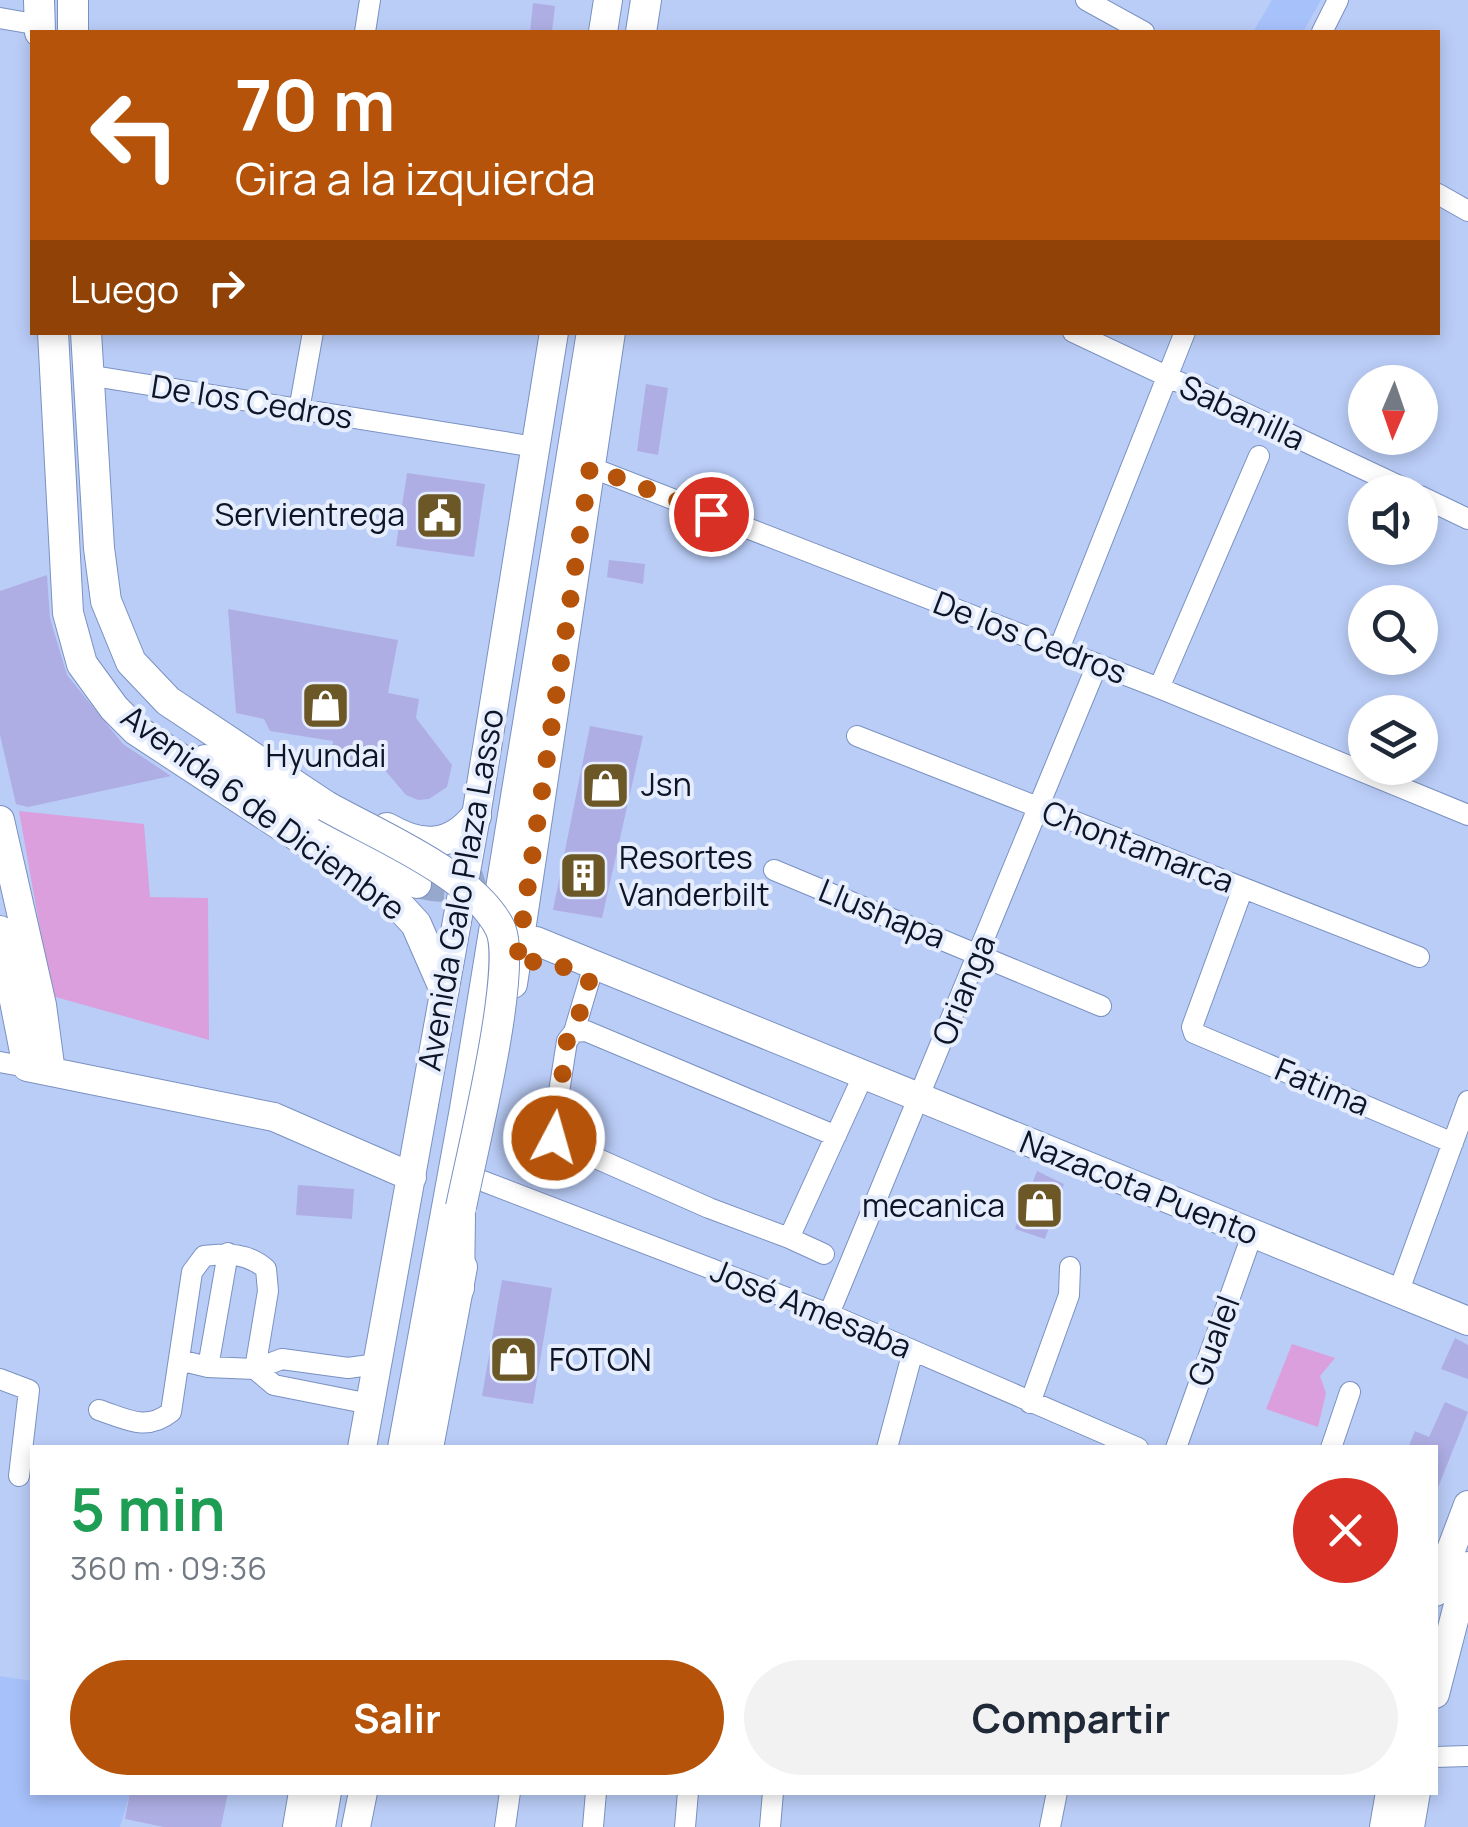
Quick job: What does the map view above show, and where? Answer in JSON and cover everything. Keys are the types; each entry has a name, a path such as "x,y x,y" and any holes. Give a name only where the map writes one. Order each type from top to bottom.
{"main road":[{"path":"603,30 608,0"},
{"path":"624,30 629,0"},
{"path":"641,30 646,0"},
{"path":"656,30 661,0"},
{"name":"Avenida 6 de Diciembre","path":"53,335 68,613 82,664 114,708 176,759 392,898 416,924 444,988"},
{"name":"Avenida 6 de Diciembre","path":"86,335 98,548 106,601 122,643 143,679 168,701 268,766"},
{"name":"Avenida Galo Plaza Lasso","path":"362,1445 369,1365 412,1176 476,816 554,335"},
{"name":"Avenida Galo Plaza Lasso","path":"389,1445 451,1110 576,335"},
{"name":"Avenida Galo Plaza Lasso","path":"404,1445 468,1089 592,335"},
{"name":"Avenida Galo Plaza Lasso","path":"430,1445 526,909 610,335"},
{"name":"Avenida 6 de Diciembre","path":"66,583 107,680 148,721 417,884"},
{"path":"532,800 572,588"},
{"path":"268,766 326,806 456,879 501,929 506,972 461,1207 459,1288"},
{"path":"268,766 416,842 450,840 476,816"},
{"path":"0,820 29,1006 26,1067 274,1116 412,1176"},
{"name":"Nazacota Puento","path":"526,909 535,926 784,1034 811,1056"},
{"path":"0,930 29,1006"},
{"name":"Nazacota Puento","path":"536,941 1468,1321"},
{"path":"516,966 544,959 776,1052 811,1056"},
{"path":"1438,1682 1450,1636 1445,1573 1468,1505"},
{"path":"297,1827 302,1795"},
{"path":"320,1827 325,1795"},
{"path":"334,1827 339,1795"},
{"path":"356,1827 362,1795"},
{"path":"1384,1827 1389,1795"},
{"path":"1410,1827 1415,1795"}],"street":[{"path":"365,30 370,0"},
{"path":"1086,0 1140,30"},
{"path":"1323,30 1338,0"},
{"path":"0,18 40,19"},
{"path":"1440,195 1468,211"},
{"path":"299,410 312,335"},
{"name":"Sabanilla","path":"1080,335 1376,475"},
{"path":"1059,649 1184,335"},
{"name":"De los Cedros","path":"88,375 535,447"},
{"path":"1158,688 1259,456"},
{"name":"De los Cedros","path":"590,467 1098,664 1468,814"},
{"path":"1438,505 1468,519"},
{"name":"Orianga","path":"828,1314 921,1099 1098,664"},
{"name":"Chontamarca","path":"857,736 1419,957"},
{"name":"Llushapa","path":"774,870 1101,1006"},
{"name":"Fatima","path":"1244,888 1193,1030 1453,1143"},
{"path":"590,978 574,1032 567,1040 555,1140 824,1254"},
{"path":"574,1032 586,1031 836,1136"},
{"path":"789,1238 862,1076"},
{"path":"1398,1293 1468,1101"},
{"name":"José Amesaba","path":"480,1180 828,1314 1131,1445"},
{"name":"Gualel","path":"1177,1445 1252,1235"},
{"path":"98,1410 142,1425 156,1424 170,1412 192,1272 204,1256 228,1253 256,1260 266,1269 268,1291 255,1369"},
{"path":"208,1367 228,1253"},
{"path":"1030,1403 1070,1295 1070,1267"},
{"path":"888,1445 913,1351"},
{"path":"178,1360 208,1367 255,1369 282,1359 369,1365"},
{"path":"255,1369 274,1385 363,1403"},
{"path":"0,1379 29,1390 19,1476"},
{"path":"1332,1445 1350,1392"},
{"path":"1438,1757 1468,1756"},
{"path":"505,1827 510,1795"},
{"path":"593,1827 596,1795"},
{"path":"685,1827 688,1795"},
{"path":"770,1827 773,1795"},
{"path":"1050,1827 1055,1795"}],"shaded area":[{"path":"1272,0 1321,0 1304,30 1254,30"},
{"path":"19,811 144,824 150,897 208,898 209,1040 52,996"},
{"path":"1292,1344 1335,1358 1320,1376 1326,1393 1318,1427 1266,1409"},
{"path":"0,1676 30,1681 30,1795 129,1795 120,1827 0,1827"}],"building":[{"path":"533,3 555,6 552,30 530,30"},
{"path":"646,384 668,388 658,455 637,451"},
{"name":"Servientrega","path":"407,473 485,484 474,557 396,546"},
{"path":"609,560 645,564 643,584 607,577"},
{"path":"47,575 50,618 67,675 123,744 171,776 28,807 16,804 0,735 0,591"},
{"name":"Hyundai","path":"228,609 398,640 388,693 419,699 416,718 452,765 447,787 429,799 418,800 406,795 377,761 341,760 332,750 333,741 270,731 264,719 236,713"},
{"path":"590,726 643,736 602,918 553,910"},
{"name":"mecanica","path":"1037,1171 1064,1184 1045,1239 1015,1229"},
{"path":"298,1185 354,1189 352,1219 296,1215"},
{"name":"FOTON","path":"502,1280 552,1288 533,1404 482,1396"},
{"path":"1455,1338 1468,1345 1468,1379 1441,1369"},
{"path":"1445,1402 1468,1412 1438,1487 1438,1445 1409,1445 1415,1431 1429,1437"},
{"path":"129,1795 227,1795 221,1827 164,1827 125,1819"}],"tunnel":[{"path":"417,884 443,888 485,885 497,880 515,861"}],"place":[{"name":"Servientrega","path":"440,515"},
{"name":"Hyundai","path":"326,706"},
{"name":"Jsn","path":"606,785"},
{"name":"Resortes Vanderbilt","path":"584,876"},
{"name":"mecanica","path":"1040,1206"},
{"name":"FOTON","path":"514,1360"}],"route":[{"path":"554,1138 567,1040 574,1032 590,978 544,959 516,966 590,467 711,514"}]}
